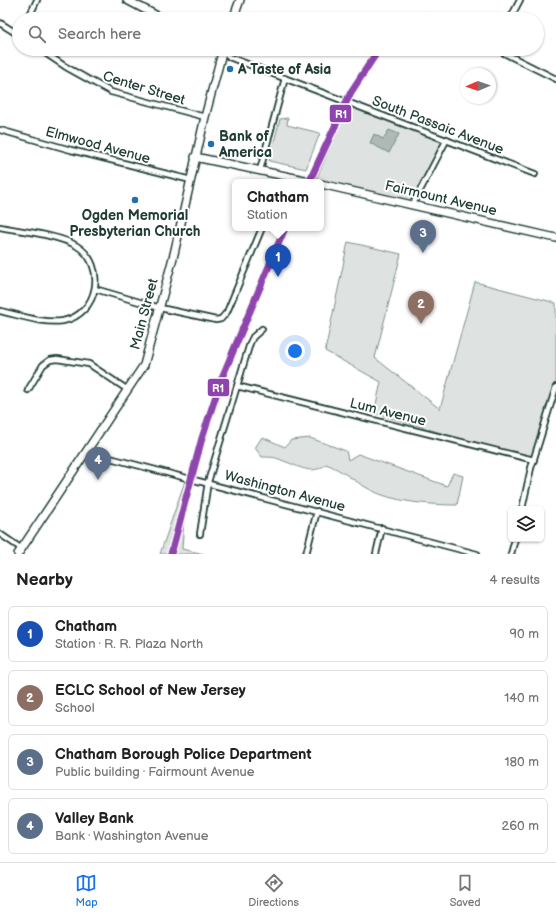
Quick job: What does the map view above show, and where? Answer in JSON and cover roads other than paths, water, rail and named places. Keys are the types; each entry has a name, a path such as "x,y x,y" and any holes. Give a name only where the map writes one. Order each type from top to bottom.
{"main road":[{"path":"127,0 150,12"},
{"path":"236,12 240,0"},
{"name":"Main Street","path":"20,551 144,365 160,308 220,56"},
{"path":"195,157 260,170 285,179"},
{"name":"Fairmount Avenue","path":"324,185 556,238"}],"street":[{"path":"31,12 37,0"},
{"path":"514,12 520,0"},
{"path":"0,23 12,31"},
{"name":"Center Street","path":"50,56 72,71 111,92 205,116"},
{"name":"South Passaic Avenue","path":"228,56 535,174"},
{"path":"510,56 556,79"},
{"path":"260,170 285,78"},
{"name":"Elmwood Avenue","path":"0,130 71,150 191,180"},
{"path":"413,204 447,139"},
{"path":"0,227 62,240 77,246 86,254 93,265 96,281 95,289 86,307 77,315 66,320 50,321 0,311"},
{"path":"95,289 160,308 216,320 221,319 227,312 261,231"},
{"path":"200,534 208,482 237,386 253,337 262,329"},
{"path":"28,390 43,365 50,360 57,359 89,364 128,390"},
{"name":"Lum Avenue","path":"237,386 534,460"},
{"path":"523,506 534,460 556,387"},
{"name":"Washington Avenue","path":"87,452 208,482 477,554"},
{"path":"306,554 317,511"},
{"path":"376,554 382,528"},
{"path":"0,534 20,551"},
{"path":"511,554 514,542"}],"place":[{"name":"A Taste of Asia","path":"230,69"},
{"name":"Bank of America","path":"211,144"},
{"name":"Ogden Memorial Presbyterian Church","path":"135,200"},
{"name":"Chatham Borough Police Department","path":"423,253"},
{"name":"Chatham","path":"278,277"},
{"name":"ECLC School of New Jersey","path":"421,324"},
{"name":"Valley Bank","path":"98,480"}]}
